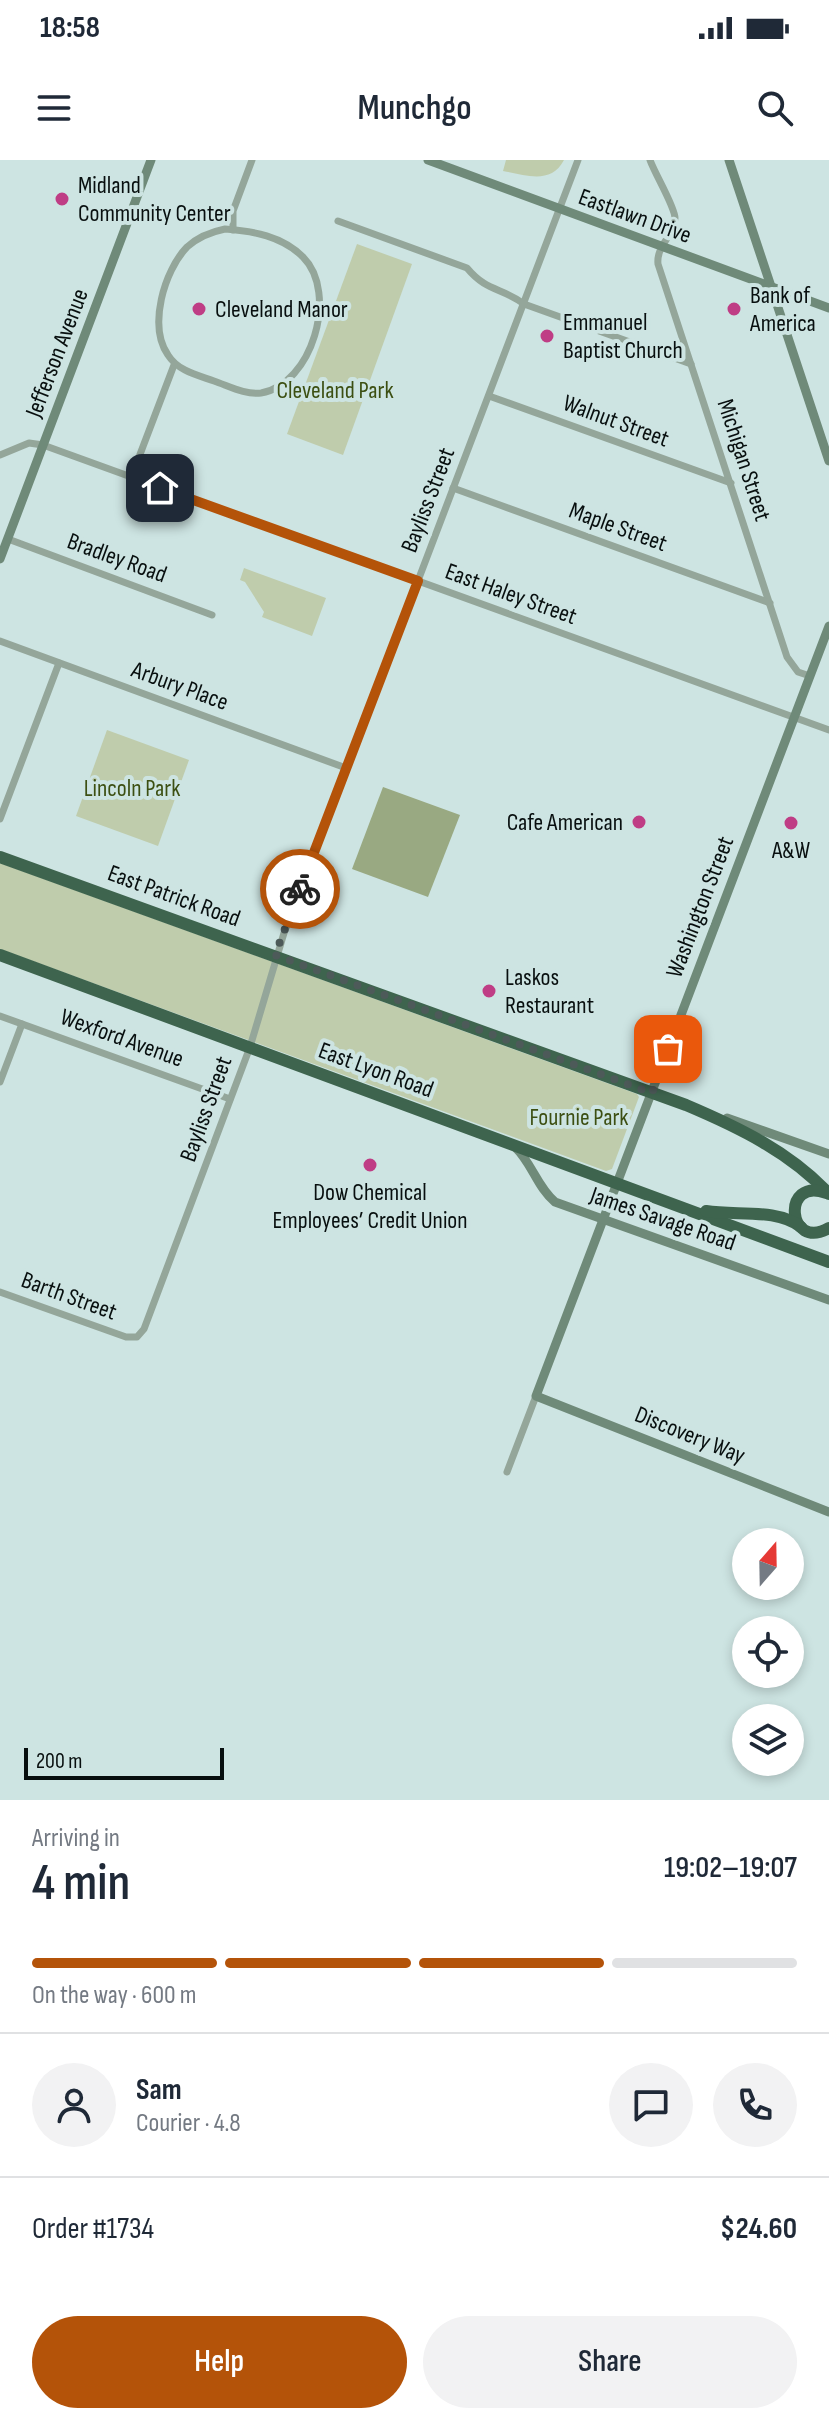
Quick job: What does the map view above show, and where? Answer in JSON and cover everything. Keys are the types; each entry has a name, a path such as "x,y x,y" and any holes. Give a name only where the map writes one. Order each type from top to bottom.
{"highway":[{"name":"East Patrick Road","path":"0,857 686,1105"},
{"name":"East Lyon Road","path":"0,955 829,1262"},
{"path":"686,1105 774,1148 829,1194"},
{"path":"801,1227 794,1216 798,1199 813,1190 829,1194"},
{"path":"687,1210 780,1216 817,1233 829,1228"}],"street":[{"name":"Jefferson Avenue","path":"0,559 151,160"},
{"path":"233,230 233,211 252,160"},
{"name":"Eastlawn Drive","path":"428,160 829,308"},
{"name":"Bayliss Street","path":"154,1306 250,1047 275,955 578,160"},
{"path":"650,160 674,212 672,230 662,247"},
{"path":"729,160 829,461"},
{"path":"338,221 467,268 479,283 514,296 524,304 691,364"},
{"path":"233,230 261,233 297,252 312,269 321,295 309,350 298,369 279,385 264,392 241,391 174,365 165,351 159,322 169,277 177,260 198,239 210,232 233,230"},
{"name":"Michigan Street","path":"662,247 657,255 658,264 787,657 798,672 810,676"},
{"path":"131,478 174,365"},
{"name":"Walnut Street","path":"489,396 731,483"},
{"path":"0,455 29,443 43,445"},
{"name":"East Haley Street","path":"43,445 829,730"},
{"name":"Maple Street","path":"453,488 770,603"},
{"name":"Bradley Road","path":"8,539 212,615"},
{"name":"Washington Street","path":"507,1472 829,626"},
{"name":"Arbury Place","path":"0,641 346,768"},
{"path":"0,819 59,663"},
{"name":"Wexford Avenue","path":"0,1016 230,1099"},
{"path":"0,1082 22,1024"},
{"name":"East Patrick Road","path":"686,1105 829,1154"},
{"name":"James Savage Road","path":"509,1142 530,1163 548,1196 555,1202 829,1300"},
{"name":"Barth Street","path":"0,1292 133,1338 141,1333 154,1306"},
{"name":"Discovery Way","path":"536,1396 829,1512"}],"green space":[{"path":"506,160 564,160 552,173 529,176 503,171"},
{"name":"Cleveland Park","path":"357,244 412,264 343,455 287,434"},
{"path":"244,568 326,598 312,636 262,617 264,612 245,582 240,580"},
{"name":"Lincoln Park","path":"107,730 189,760 158,846 76,816"},
{"path":"383,787 460,815 428,897 352,869"},
{"name":"Fournie Park","path":"0,863 637,1094 639,1097 612,1169 606,1171 0,949"}],"way so far":[{"path":"300,889 275,955 652,1093 668,1049"}],"place":[{"name":"Midland Community Center","path":"62,199"},
{"name":"Cleveland Manor","path":"199,309"},
{"name":"Bank of America","path":"734,309"},
{"name":"Emmanuel Baptist Church","path":"547,336"},
{"name":"Cafe American","path":"639,822"},
{"name":"A&W","path":"791,823"},
{"name":"Laskos Restaurant","path":"489,991"},
{"name":"Dow Chemical Employees’ Credit Union","path":"370,1165"}],"route":[{"path":"160,488 418,581 300,889"}]}
